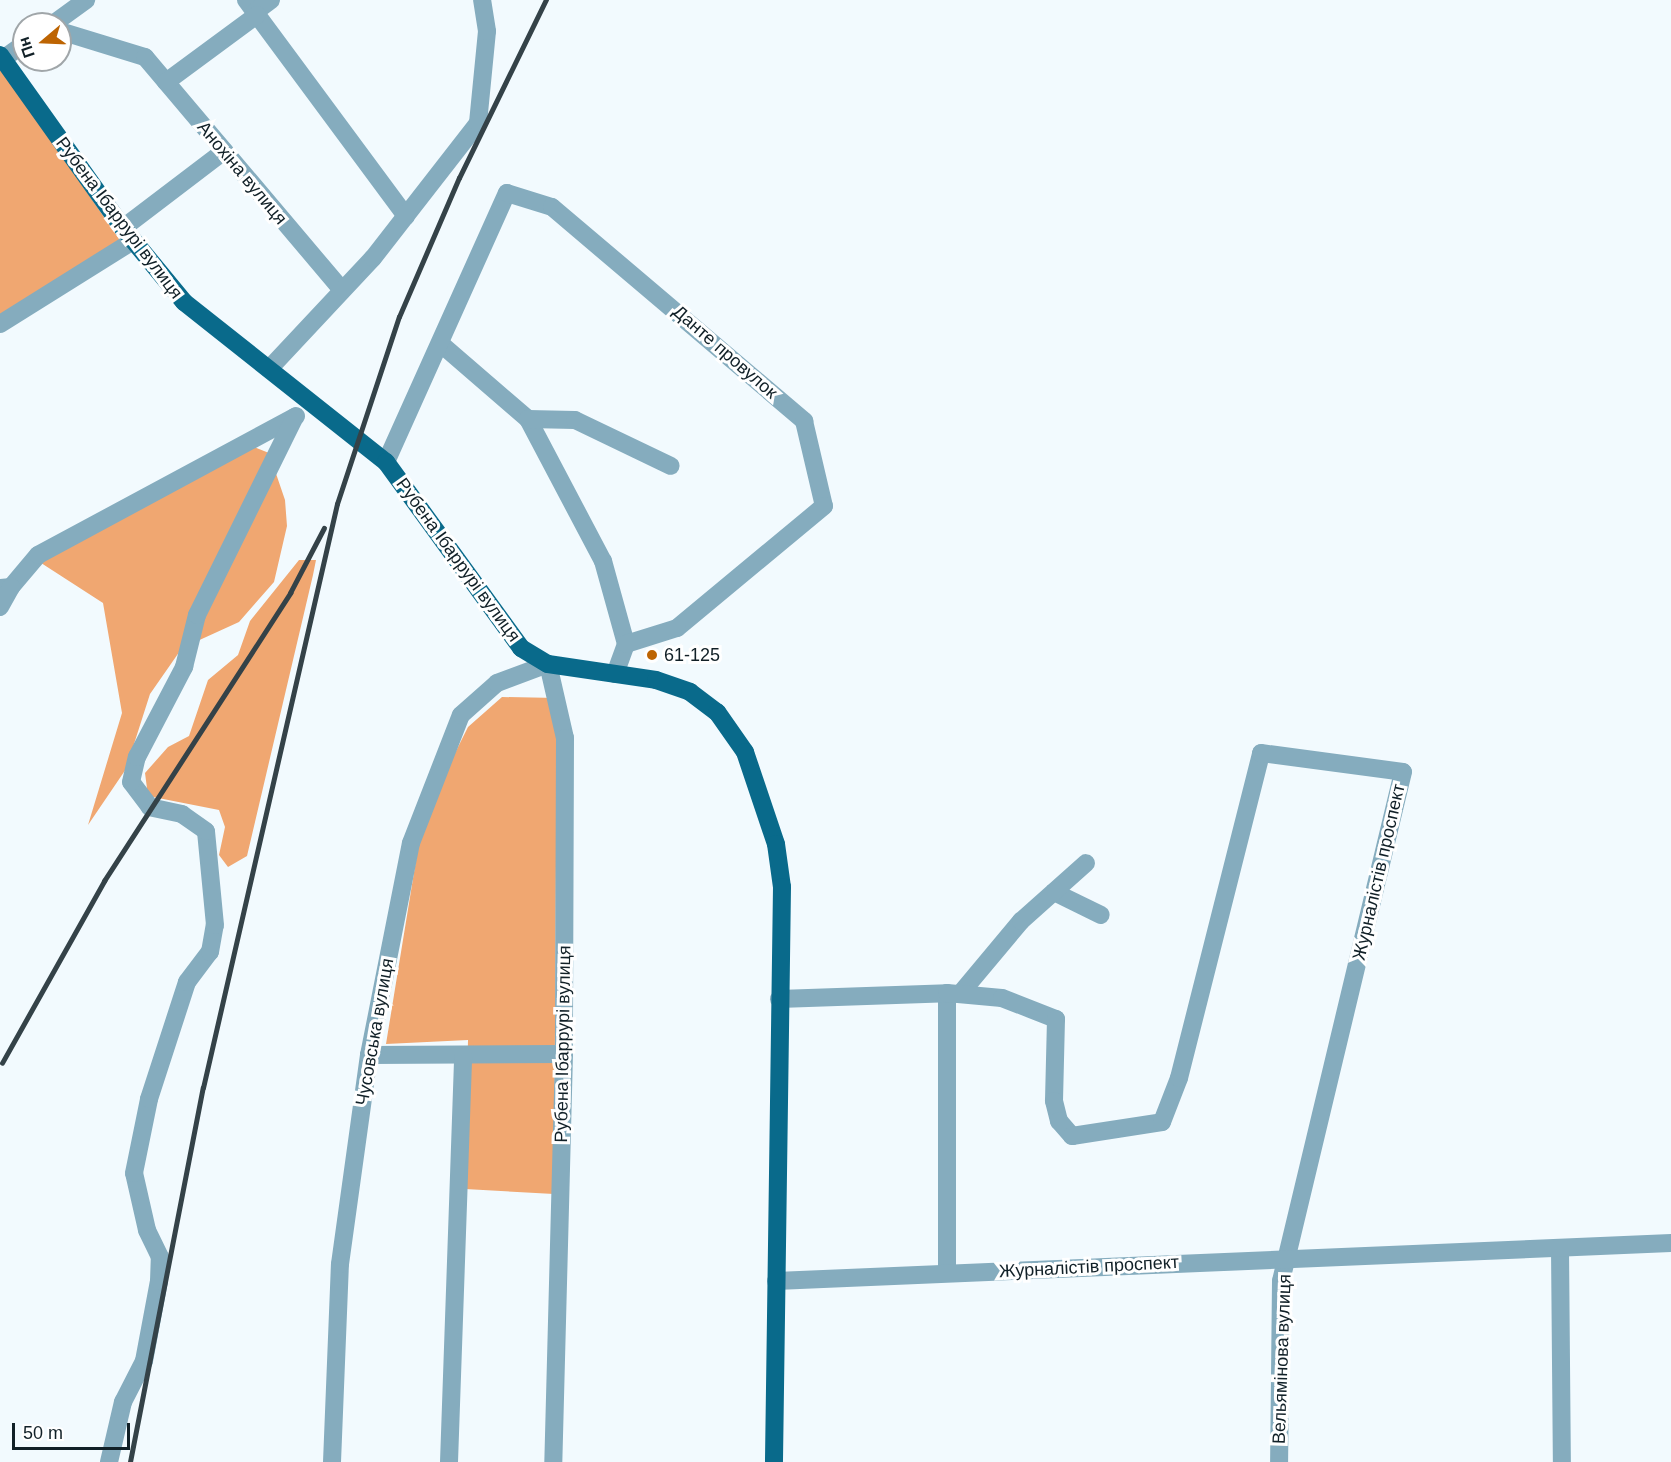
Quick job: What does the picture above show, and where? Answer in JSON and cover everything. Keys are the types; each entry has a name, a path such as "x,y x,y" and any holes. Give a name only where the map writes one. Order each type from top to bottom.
{"main road":[{"name":"Рубена Ібаррурі вулиця","path":"2,57 128,235 184,302 386,462 521,648 548,664"},
{"path":"548,664 615,674 690,692 717,712 745,752 776,844 782,886 774,1462"}],"street":[{"path":"69,12 86,0"},
{"path":"166,82 252,9 271,0"},
{"path":"269,369 406,216 478,123 487,31 482,0"},
{"path":"252,9 406,216"},
{"name":"Анохіна вулиця","path":"72,36 144,57 340,288"},
{"path":"0,324 128,235 224,151"},
{"name":"Данте провулок","path":"386,462 507,193 552,207 804,421 824,506 677,628 626,644"},
{"path":"441,344 528,419 603,561 626,644 615,674"},
{"path":"0,607 6,588 38,555 295,417 314,404"},
{"path":"109,1462 123,1402 144,1361 159,1281 160,1257 147,1230 134,1173 149,1099 187,982 210,952 215,925 206,831 182,814 150,807 131,782 137,757 184,667 197,615 295,417"},
{"path":"528,419 575,420 671,465"},
{"name":"Рубена Ібаррурі вулиця","path":"548,664 565,738 564,1054 553,1462"},
{"name":"Чусовська вулиця","path":"332,1462 340,1264 369,1055 411,843 461,715 497,683 548,664"},
{"name":"Журналістів проспект","path":"776,1281 1287,1257 1403,772 1261,753 1179,1078 1162,1122 1072,1136 1059,1121 1054,1101 1056,1019 1002,998 953,994 779,999"},
{"path":"947,1273 953,994 992,951 1086,863"},
{"path":"1054,892 1101,915"},
{"path":"369,1055 463,1057 564,1054"},
{"path":"448,1462 463,1057"},
{"path":"1287,1257 1671,1243"},
{"path":"1560,1248 1562,1462"},
{"name":"Вельямінова вулиця","path":"1279,1462 1281,1281 1287,1257"}],"shaded area":[{"path":"0,65 121,242 0,315"},
{"path":"254,447 269,453 285,500 287,526 274,582 239,622 182,648 150,694 126,769 88,825 122,713 103,603 38,561"},
{"path":"299,560 316,560 313,575 247,856 228,867 219,855 225,827 219,810 148,796 145,773 168,747 189,736 208,680 238,655 250,621"},
{"path":"502,697 557,698 554,1194 465,1189 468,1040 386,1044 418,848 441,781 468,727"}],"railway":[{"path":"130,1462 203,1088 337,504 399,317 459,178 546,0"},
{"path":"2,1063 104,881 290,593 324,528"}],"place":[{"name":"61-125","path":"652,655"}]}
